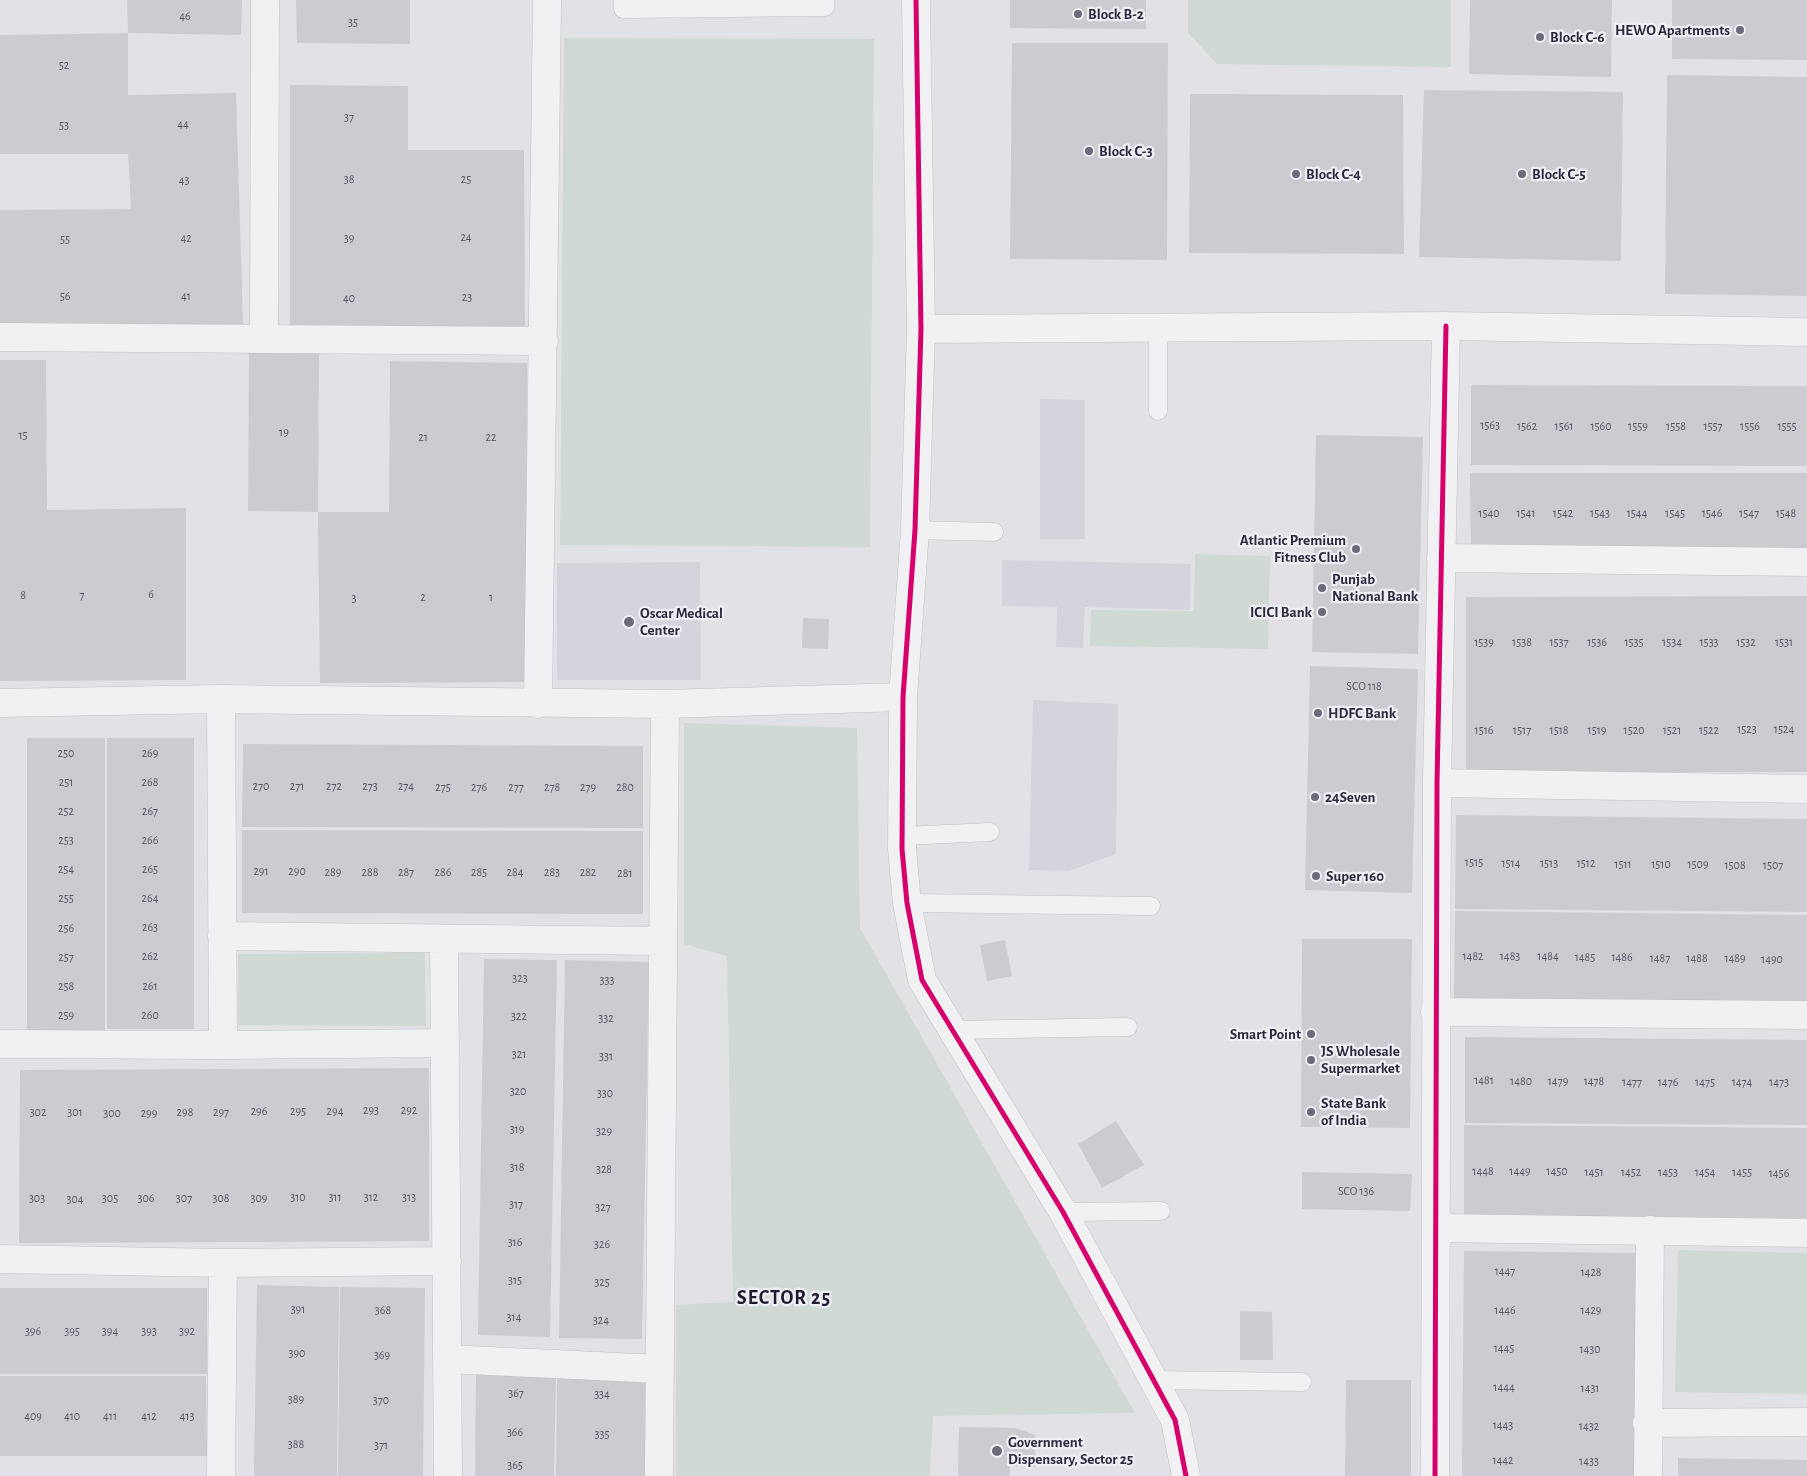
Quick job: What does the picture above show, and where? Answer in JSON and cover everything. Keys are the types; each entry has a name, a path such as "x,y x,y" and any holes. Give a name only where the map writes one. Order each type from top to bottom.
{"street":[{"path":"264,339 265,0"},
{"path":"538,704 547,0"},
{"path":"916,0 921,329 915,530 903,697 904,836 902,849 907,903 922,980 1063,1212 1151,1380 1175,1420 1186,1476"},
{"path":"921,329 1446,326 1807,332"},
{"path":"1434,1476 1437,783 1446,326"},
{"path":"0,337 544,341"},
{"path":"1441,558 1807,562"},
{"path":"0,703 221,699 665,704 903,697"},
{"path":"221,699 224,1045"},
{"path":"660,1476 661,941 665,704"},
{"path":"1437,783 1807,789"},
{"path":"222,936 661,941"},
{"path":"444,938 448,1476"},
{"path":"1435,1012 1807,1015"},
{"path":"0,1044 224,1045 445,1043"},
{"path":"1436,1228 1807,1233"},
{"path":"1648,1476 1650,1230"},
{"path":"0,1259 223,1264 447,1261"},
{"path":"221,1476 223,1264"},
{"path":"447,1359 660,1369"},
{"path":"1647,1422 1807,1422"}],"lane":[{"path":"623,0 623,9 824,7 825,0"},
{"path":"1158,328 1158,411"},
{"path":"915,530 994,532"},
{"path":"904,836 990,832"},
{"path":"907,903 1151,906"},
{"path":"953,1030 1128,1027"},
{"path":"1063,1212 1162,1211"},
{"path":"1151,1380 1302,1382"}],"shaded area":[{"path":"1188,0 1451,0 1451,67 1217,64 1188,33"},
{"path":"564,38 874,39 870,547 560,545"},
{"path":"1040,399 1085,400 1085,539 1040,539"},
{"path":"1195,554 1270,556 1268,649 1090,646 1091,610 1194,611"},
{"path":"1002,560 1191,564 1190,610 1085,607 1083,648 1056,647 1057,607 1002,606"},
{"name":"Oscar Medical Center","path":"700,562 701,680 557,680 557,563"},
{"path":"1033,700 1118,704 1116,854 1069,871 1029,870"},
{"path":"684,723 857,728 860,928 1135,1413 933,1416 930,1476 676,1476 676,1305 733,1302 727,956 684,944"},
{"path":"425,953 426,1026 238,1025 238,954"},
{"path":"1678,1250 1807,1253 1807,1394 1675,1392"}],"building":[{"path":"127,0 242,0 241,35 128,33"},
{"path":"296,0 410,0 410,44 297,43"},
{"name":"Block B-2","path":"1010,0 1146,0 1146,29 1010,28"},
{"name":"Block C-6","path":"1470,0 1612,0 1611,77 1469,74"},
{"name":"HEWO Apartments","path":"1672,0 1807,0 1807,60 1672,59"},
{"path":"128,33 128,95 236,93 243,324 0,324 0,210 131,209 128,154 0,154 0,35"},
{"name":"Block C-3","path":"1012,43 1168,43 1167,260 1010,259"},
{"path":"1667,75 1807,77 1807,296 1665,294"},
{"path":"290,85 408,86 408,150 524,150 525,326 290,328"},
{"name":"Block C-5","path":"1424,90 1623,92 1621,261 1419,257"},
{"name":"Block C-4","path":"1190,94 1403,95 1404,254 1189,253"},
{"path":"249,352 319,353 318,512 248,511"},
{"path":"0,360 46,360 47,510 186,508 186,680 0,681"},
{"path":"390,361 527,363 526,682 320,683 318,512 389,512"},
{"path":"1471,385 1807,386 1807,466 1471,465"},
{"path":"1316,435 1423,437 1418,654 1312,652"},
{"path":"1470,473 1807,473 1807,552 1471,552"},
{"path":"1807,596 1807,772 1466,772 1466,597"},
{"path":"803,618 829,619 828,649 802,648"},
{"path":"1310,666 1418,669 1412,893 1305,890"},
{"path":"27,738 105,738 105,1030 27,1030"},
{"path":"107,738 194,738 194,1029 107,1029"},
{"path":"243,744 643,746 643,828 242,827"},
{"path":"1456,815 1807,819 1807,912 1455,909"},
{"path":"242,830 643,831 643,914 242,913"},
{"path":"1455,911 1807,915 1807,1003 1454,999"},
{"path":"1302,939 1412,939 1410,1128 1301,1127"},
{"path":"1005,940 1012,976 987,981 980,945"},
{"path":"484,959 557,960 550,1337 478,1335"},
{"path":"565,960 649,962 642,1339 559,1338"},
{"path":"1465,1037 1807,1040 1807,1125 1465,1123"},
{"path":"429,1068 429,1241 19,1243 20,1070"},
{"path":"1116,1121 1144,1165 1102,1188 1078,1144"},
{"path":"1464,1125 1807,1128 1807,1218 1464,1216"},
{"path":"1302,1172 1412,1174 1410,1211 1302,1209"},
{"path":"1464,1251 1636,1253 1634,1476 1462,1476"},
{"path":"257,1285 339,1287 337,1476 254,1476"},
{"path":"340,1287 425,1288 423,1476 338,1476"},
{"path":"0,1288 207,1288 207,1374 0,1374"},
{"path":"1240,1311 1272,1312 1273,1360 1240,1360"},
{"path":"476,1373 556,1373 554,1476 475,1476"},
{"path":"557,1373 648,1375 647,1476 556,1476"},
{"path":"0,1376 206,1376 207,1456 0,1456"},
{"path":"1346,1380 1411,1380 1411,1476 1345,1476"},
{"name":"Government Dispensary, Sector 25","path":"959,1427 1015,1428 1035,1435 1035,1467 1010,1466 1010,1476 958,1476"},
{"path":"1678,1458 1807,1460 1807,1476 1678,1476"}],"cycle path":[{"path":"916,0 921,329 915,530 903,697 902,849 907,903 922,980 1063,1212 1175,1420 1186,1476"},
{"path":"1435,1476 1437,783 1446,326"}],"place":[{"name":"Block B-2","path":"1078,14"},
{"name":"HEWO Apartments","path":"1740,30"},
{"name":"Block C-6","path":"1540,37"},
{"name":"Block C-3","path":"1089,151"},
{"name":"Block C-4","path":"1296,174"},
{"name":"Block C-5","path":"1522,174"},
{"name":"Atlantic Premium Fitness Club","path":"1356,549"},
{"name":"Punjab National Bank","path":"1322,588"},
{"name":"ICICI Bank","path":"1322,612"},
{"name":"Oscar Medical Center","path":"629,622"},
{"name":"HDFC Bank","path":"1318,713"},
{"name":"24Seven","path":"1315,797"},
{"name":"Super 160","path":"1316,876"},
{"name":"Smart Point","path":"1311,1034"},
{"name":"JS Wholesale Supermarket","path":"1311,1060"},
{"name":"State Bank of India","path":"1311,1112"},
{"name":"Government Dispensary, Sector 25","path":"997,1451"}],"district":[{"name":"SECTOR 25","path":"784,1298"}]}
